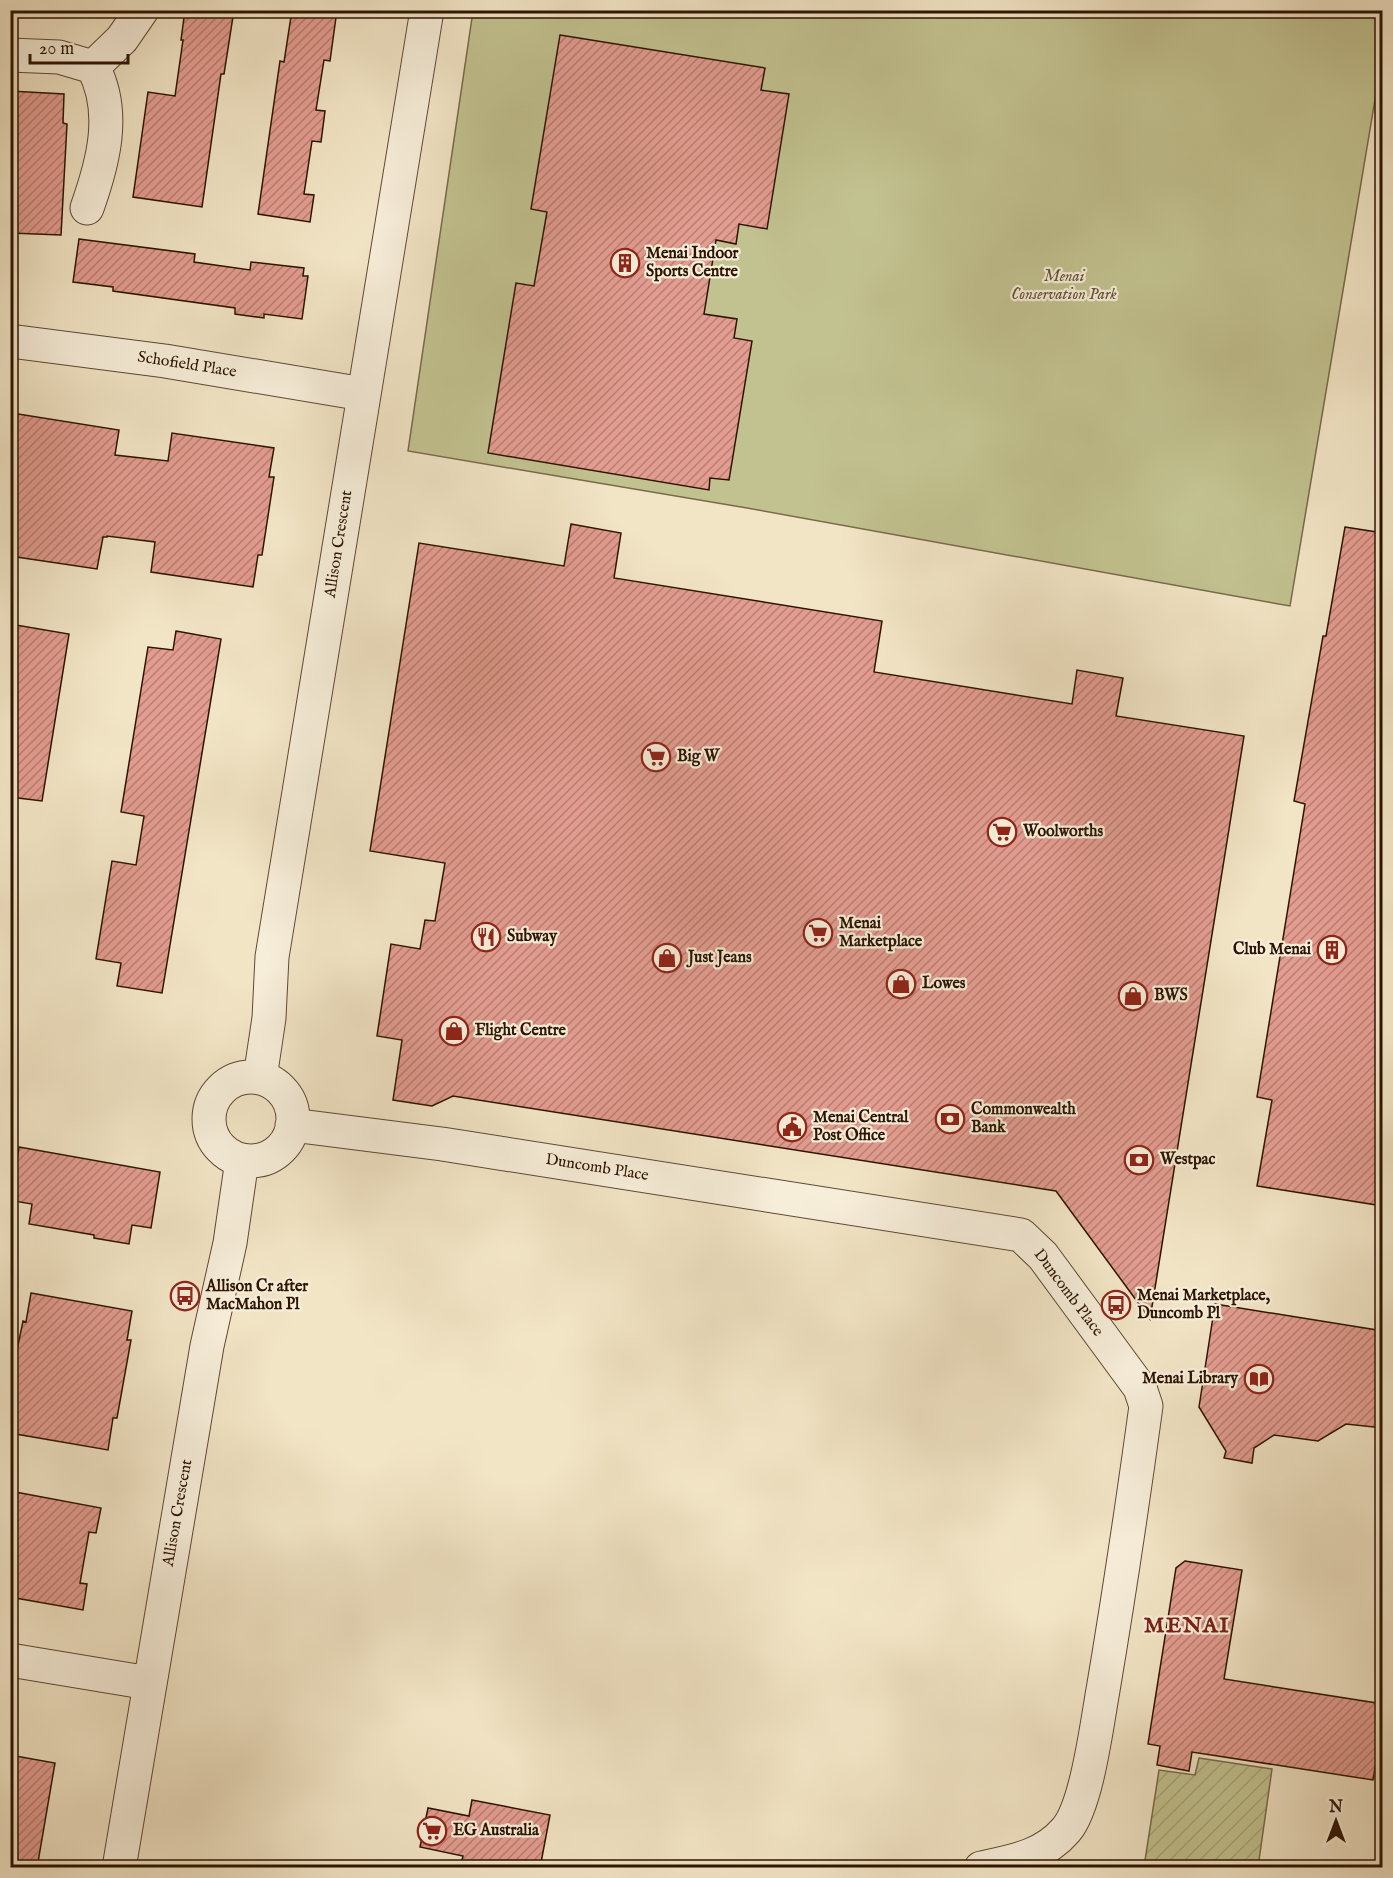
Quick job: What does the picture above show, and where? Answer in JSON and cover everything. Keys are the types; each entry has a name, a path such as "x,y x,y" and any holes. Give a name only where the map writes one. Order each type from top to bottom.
{"street":[{"path":"93,67 122,39 142,10"},
{"name":"Allison Crescent","path":"260,1078 269,1018 272,957 427,10"},
{"path":"10,55 59,57 93,67"},
{"path":"87,208 104,151 106,121 104,93 93,67"},
{"name":"Schofield Place","path":"10,341 165,361 363,394"},
{"path":"246,1077 260,1078 283,1091 290,1103 293,1116 292,1125 286,1142 276,1153 263,1159 242,1160 222,1150 213,1139 209,1125 209,1111 214,1098 222,1088 234,1080 246,1077"},
{"name":"Duncomb Place","path":"292,1125 442,1143 1021,1235 1043,1256 1140,1388 1146,1406 1125,1557 1095,1735 1080,1804 1068,1828 1048,1848 1013,1861 981,1868"},
{"name":"Allison Crescent","path":"118,1868 207,1346 230,1243 242,1160"},
{"path":"10,1660 149,1683"}],"green space":[{"name":"Menai Conservation Park","path":"473,11 1382,11 1382,58 1290,606 747,508 408,451"},
{"path":"1199,1758 1272,1769 1258,1867 1144,1867 1159,1770 1195,1775"}],"building":[{"path":"185,10 234,10 224,74 221,74 202,207 133,197 148,92 175,96"},
{"path":"292,10 337,10 330,61 324,60 316,110 325,111 321,142 312,141 304,194 314,195 310,222 258,214 280,61 284,62"},
{"path":"560,35 765,68 761,90 789,94 767,229 739,224 736,244 716,240 704,314 737,319 734,338 752,341 729,480 710,478 709,490 488,453 516,283 534,286 547,212 531,209"},
{"path":"10,91 64,94 63,123 67,124 61,235 10,233"},
{"path":"79,239 195,254 194,262 250,270 251,262 304,268 303,276 308,276 302,319 264,314 264,318 235,314 235,308 113,291 113,287 73,282"},
{"path":"18,414 119,430 115,455 168,461 172,433 274,448 269,477 274,477 262,555 258,555 253,587 151,572 155,542 103,537 97,569 10,556 10,442 13,442"},
{"name":"Menai Marketplace","path":"571,524 621,533 614,578 882,621 874,672 1072,704 1077,670 1123,678 1116,716 1244,736 1150,1319 1056,1191 453,1096 432,1106 393,1100 402,1040 377,1036 391,944 420,949 425,920 435,921 445,863 370,851 419,543 564,566"},
{"name":"Club Menai","path":"1345,527 1383,533 1383,1206 1257,1186 1272,1100 1257,1097 1305,804 1294,801"},
{"path":"10,624 69,634 42,801 10,797"},
{"path":"176,631 221,639 162,993 117,986 121,963 96,959 112,861 136,865 144,816 121,812 148,647 173,650"},
{"path":"19,1147 160,1172 151,1228 132,1225 129,1244 94,1238 94,1235 29,1224 32,1204 14,1201 16,1191 12,1190"},
{"path":"31,1293 132,1311 127,1340 131,1340 117,1418 113,1418 108,1450 10,1433 10,1384"},
{"path":"1215,1304 1383,1331 1383,1428 1346,1424 1318,1441 1274,1435 1254,1448 1252,1463 1224,1458 1226,1451 1199,1407"},
{"path":"10,1491 101,1508 96,1533 89,1532 80,1583 87,1584 83,1610 10,1597"},
{"path":"1185,1561 1242,1570 1224,1679 1383,1704 1383,1720 1373,1780 1192,1752 1189,1771 1157,1765 1160,1746 1148,1744 1176,1568"},
{"path":"10,1755 55,1763 37,1868 10,1868"},
{"path":"472,1800 550,1815 540,1868 460,1868 463,1856 420,1847 428,1808 469,1816"}],"place":[{"name":"Menai Indoor Sports Centre","path":"625,263"},
{"name":"Big W","path":"656,757"},
{"name":"Woolworths","path":"1002,832"},
{"name":"Menai Marketplace","path":"818,933"},
{"name":"Subway","path":"486,937"},
{"name":"Club Menai","path":"1332,950"},
{"name":"Just Jeans","path":"667,958"},
{"name":"Lowes","path":"901,984"},
{"name":"BWS","path":"1133,996"},
{"name":"Flight Centre","path":"454,1031"},
{"name":"Commonwealth Bank","path":"950,1119"},
{"name":"Menai Central Post Office","path":"792,1127"},
{"name":"Westpac","path":"1139,1160"},
{"name":"Allison Cr after MacMahon Pl","path":"185,1296"},
{"name":"Menai Marketplace, Duncomb Pl","path":"1116,1305"},
{"name":"Menai Library","path":"1259,1379"},
{"name":"EG Australia","path":"432,1831"}],"district":[{"name":"MENAI","path":"1187,1626"}]}
